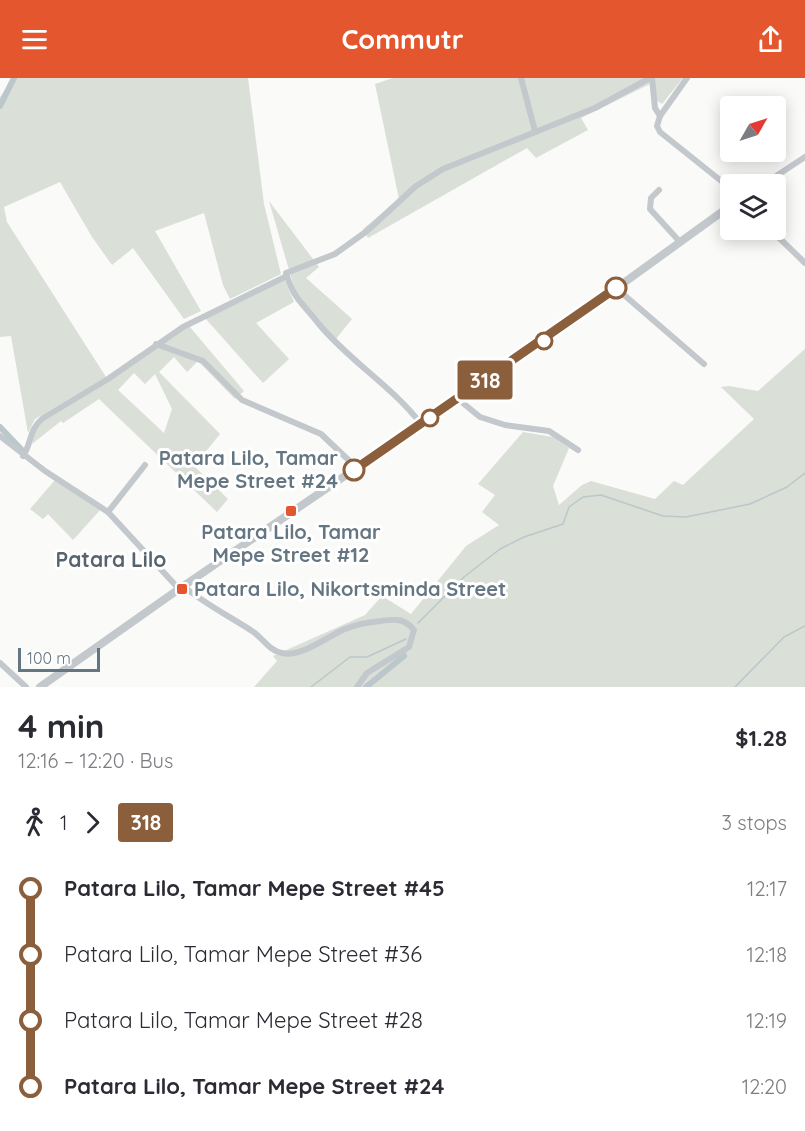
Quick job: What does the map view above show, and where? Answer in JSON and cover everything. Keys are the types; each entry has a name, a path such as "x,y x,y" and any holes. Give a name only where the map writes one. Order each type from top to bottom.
{"street":[{"path":"521,78 535,132"},
{"path":"23,456 30,446 35,424 108,379 156,344 205,315 286,275 335,254 367,231 427,178 598,107 651,78 655,108 660,116"},
{"path":"687,78 660,116 657,126 660,132 720,180"},
{"path":"779,174 805,157"},
{"path":"659,190 651,198 650,209 680,242"},
{"path":"40,687 51,684 181,587 458,399 720,214"},
{"path":"781,240 805,263"},
{"path":"286,275 293,296 327,336 395,397 421,424"},
{"path":"616,288 704,364"},
{"path":"156,344 203,361 242,400 321,434 357,468"},
{"path":"458,399 480,417 505,426 549,432 578,450"},
{"path":"0,436 23,456 108,512 181,587 201,602 255,632 269,646 282,653 297,652 347,628 367,622 399,619 414,630 409,647 367,673 357,687"},
{"path":"108,512 145,465"},
{"path":"0,663 26,687"}],"shaded area":[{"path":"14,78 248,78 264,204 281,274 230,299 223,285 204,213 155,231 201,311 184,319 133,248 112,265 92,237 60,182 4,207 7,222 106,377 35,419 28,433 11,336 0,337 0,97"},
{"path":"393,78 649,78 650,84 581,118 588,130 536,158 527,148 368,238 363,229 399,199 375,84"},
{"path":"653,78 683,78 662,104 656,100"},
{"path":"269,201 319,267 306,278 352,319 335,340 296,294"},
{"path":"285,280 294,302 256,323 289,359 263,383 205,318"},
{"path":"189,326 244,391 235,399 198,361 187,372 174,357 159,372 220,434 194,466 228,499 217,512 99,399 63,423 61,421 32,444 37,424","holes":["134,373 145,384 155,374 172,409 164,433 118,390"]},
{"path":"805,349 805,687 254,687 277,661 273,656 365,615 382,596 411,614 466,546 499,525 482,512 495,495 478,484 523,432 553,437 569,448 553,486 559,505 582,485 591,481 655,499 674,481 683,485 754,419 721,387 729,386 758,391"},
{"path":"55,480 101,509 73,540 48,514 43,519 30,509"}],"waterway":[{"path":"0,106 14,78"},
{"path":"0,427 21,449"},
{"path":"418,623 464,577 500,549 524,537 563,524 569,507 583,497 601,495 663,516 686,517 750,504 787,487 805,473"},
{"path":"735,687 784,637 805,626"},
{"path":"311,687 350,657 367,657 406,639"},
{"path":"366,687 404,656"}],"bus line":[{"name":"318","path":"354,470 553,334 616,288"}],"place":[{"name":"Patara Lilo, Tamar Mepe Street #24","path":"354,470"},
{"name":"Patara Lilo, Tamar Mepe Street #12","path":"291,511"},
{"name":"Patara Lilo, Nikortsminda Street","path":"182,589"}],"district":[{"name":"Patara Lilo","path":"111,560"}]}
